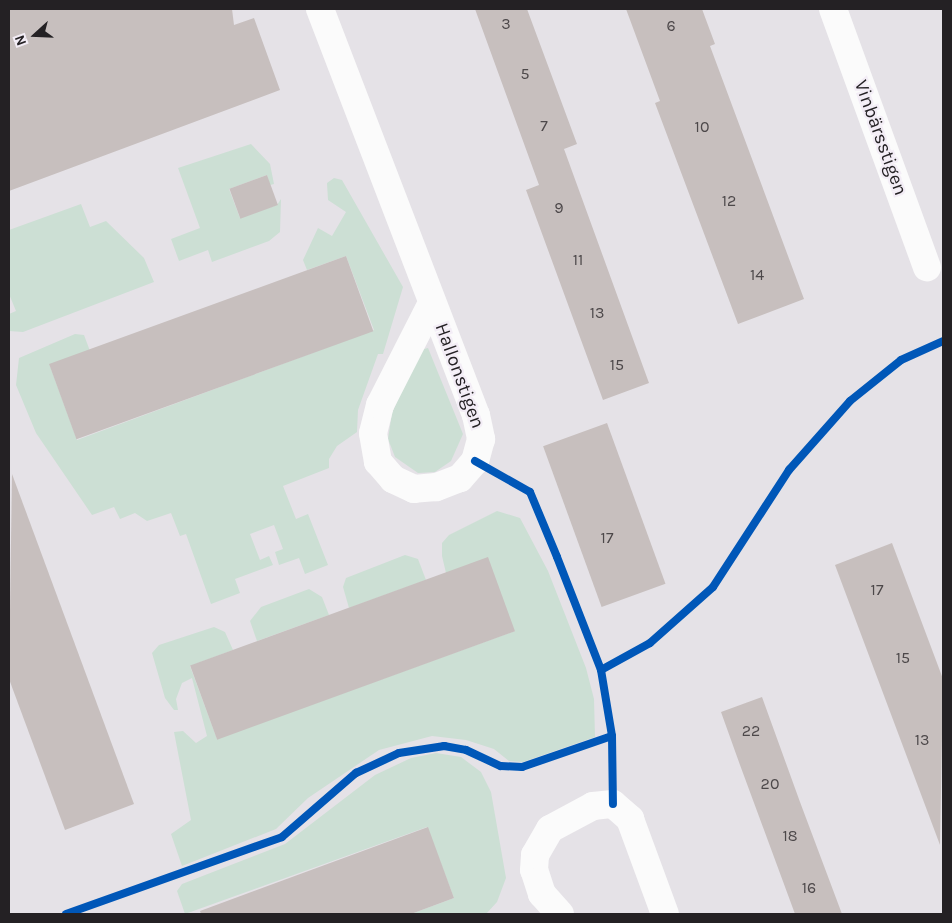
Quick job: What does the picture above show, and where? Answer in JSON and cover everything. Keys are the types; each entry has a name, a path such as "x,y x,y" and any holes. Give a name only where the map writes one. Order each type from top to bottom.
{"street":[{"name":"Hallonstigen","path":"320,9 432,303 481,439 475,461 460,478 436,488 414,488 393,480 378,462 374,433 380,405 432,303"},
{"name":"Vinbärsstigen","path":"833,9 927,267"},
{"path":"560,914 542,894 534,870 535,855 550,829 593,806 613,804 630,819 665,914"}],"green space":[{"path":"251,144 270,164 274,184 270,185 267,175 229,189 240,218 277,205 281,199 280,232 269,241 212,262 208,250 179,261 171,239 200,228 178,168"},
{"path":"334,178 342,180 403,287 383,354 378,354 358,410 357,432 337,446 329,459 329,468 283,486 296,519 308,514 328,565 305,574 299,558 279,565 275,552 283,549 274,525 250,534 260,560 269,556 273,565 235,579 240,593 211,604 186,534 180,536 171,513 147,521 135,513 120,519 114,507 92,515 36,433 16,385 19,358 75,334 84,335 90,351 50,366 77,440 374,330 346,256 307,270 303,260 318,228 332,236 346,212 328,200 327,183"},
{"path":"81,204 90,227 106,221 144,258 154,282 23,332 9,331 9,314 16,311 9,294 9,230"},
{"path":"428,348 463,434 451,461 435,472 418,473 395,457 388,439 392,413 420,350"},
{"path":"497,511 520,518 548,571 586,668 594,699 595,737 523,762 509,761 494,749 466,740 432,736 379,750 308,798 276,829 182,866 171,834 191,820 174,732 183,731 196,743 207,736 192,678 182,683 176,699 178,710 174,710 165,698 152,653 159,645 214,627 225,632 233,650 190,666 217,739 515,631 446,573 442,556 442,543 449,535"},
{"path":"405,555 418,559 426,580 349,608 343,587 346,578"},
{"path":"309,589 322,597 329,615 257,641 250,621 261,607"},
{"path":"436,753 461,757 481,772 491,792 506,878 497,902 486,914 411,914 454,898 427,827 185,914 177,891 182,884 285,844 375,775 411,758"}],"building":[{"path":"9,9 232,9 234,25 254,18 280,90 9,191"},
{"path":"475,9 527,9 577,144 564,149 649,383 603,400 526,190 539,185"},
{"path":"626,9 702,9 715,44 710,46 804,299 738,324 655,103 660,101"},
{"path":"267,175 278,205 240,219 229,189"},
{"path":"346,256 373,331 76,439 49,364"},
{"path":"607,423 665,584 602,607 543,446"},
{"path":"12,474 134,804 65,830 9,679"},
{"path":"892,543 943,679 940,845 835,565"},
{"path":"488,557 515,631 217,740 190,665"},
{"path":"762,697 842,914 795,914 740,765 721,712"},
{"path":"428,827 454,898 411,914 201,914 200,911"}],"cycle path":[{"path":"601,670 650,643 713,587 789,470 850,401 901,360 943,341"},
{"path":"475,461 530,492 557,557 601,670 612,736 613,804"},
{"path":"66,914 282,837 356,773 399,753 444,746 466,750 501,766 522,767 612,736"}]}
